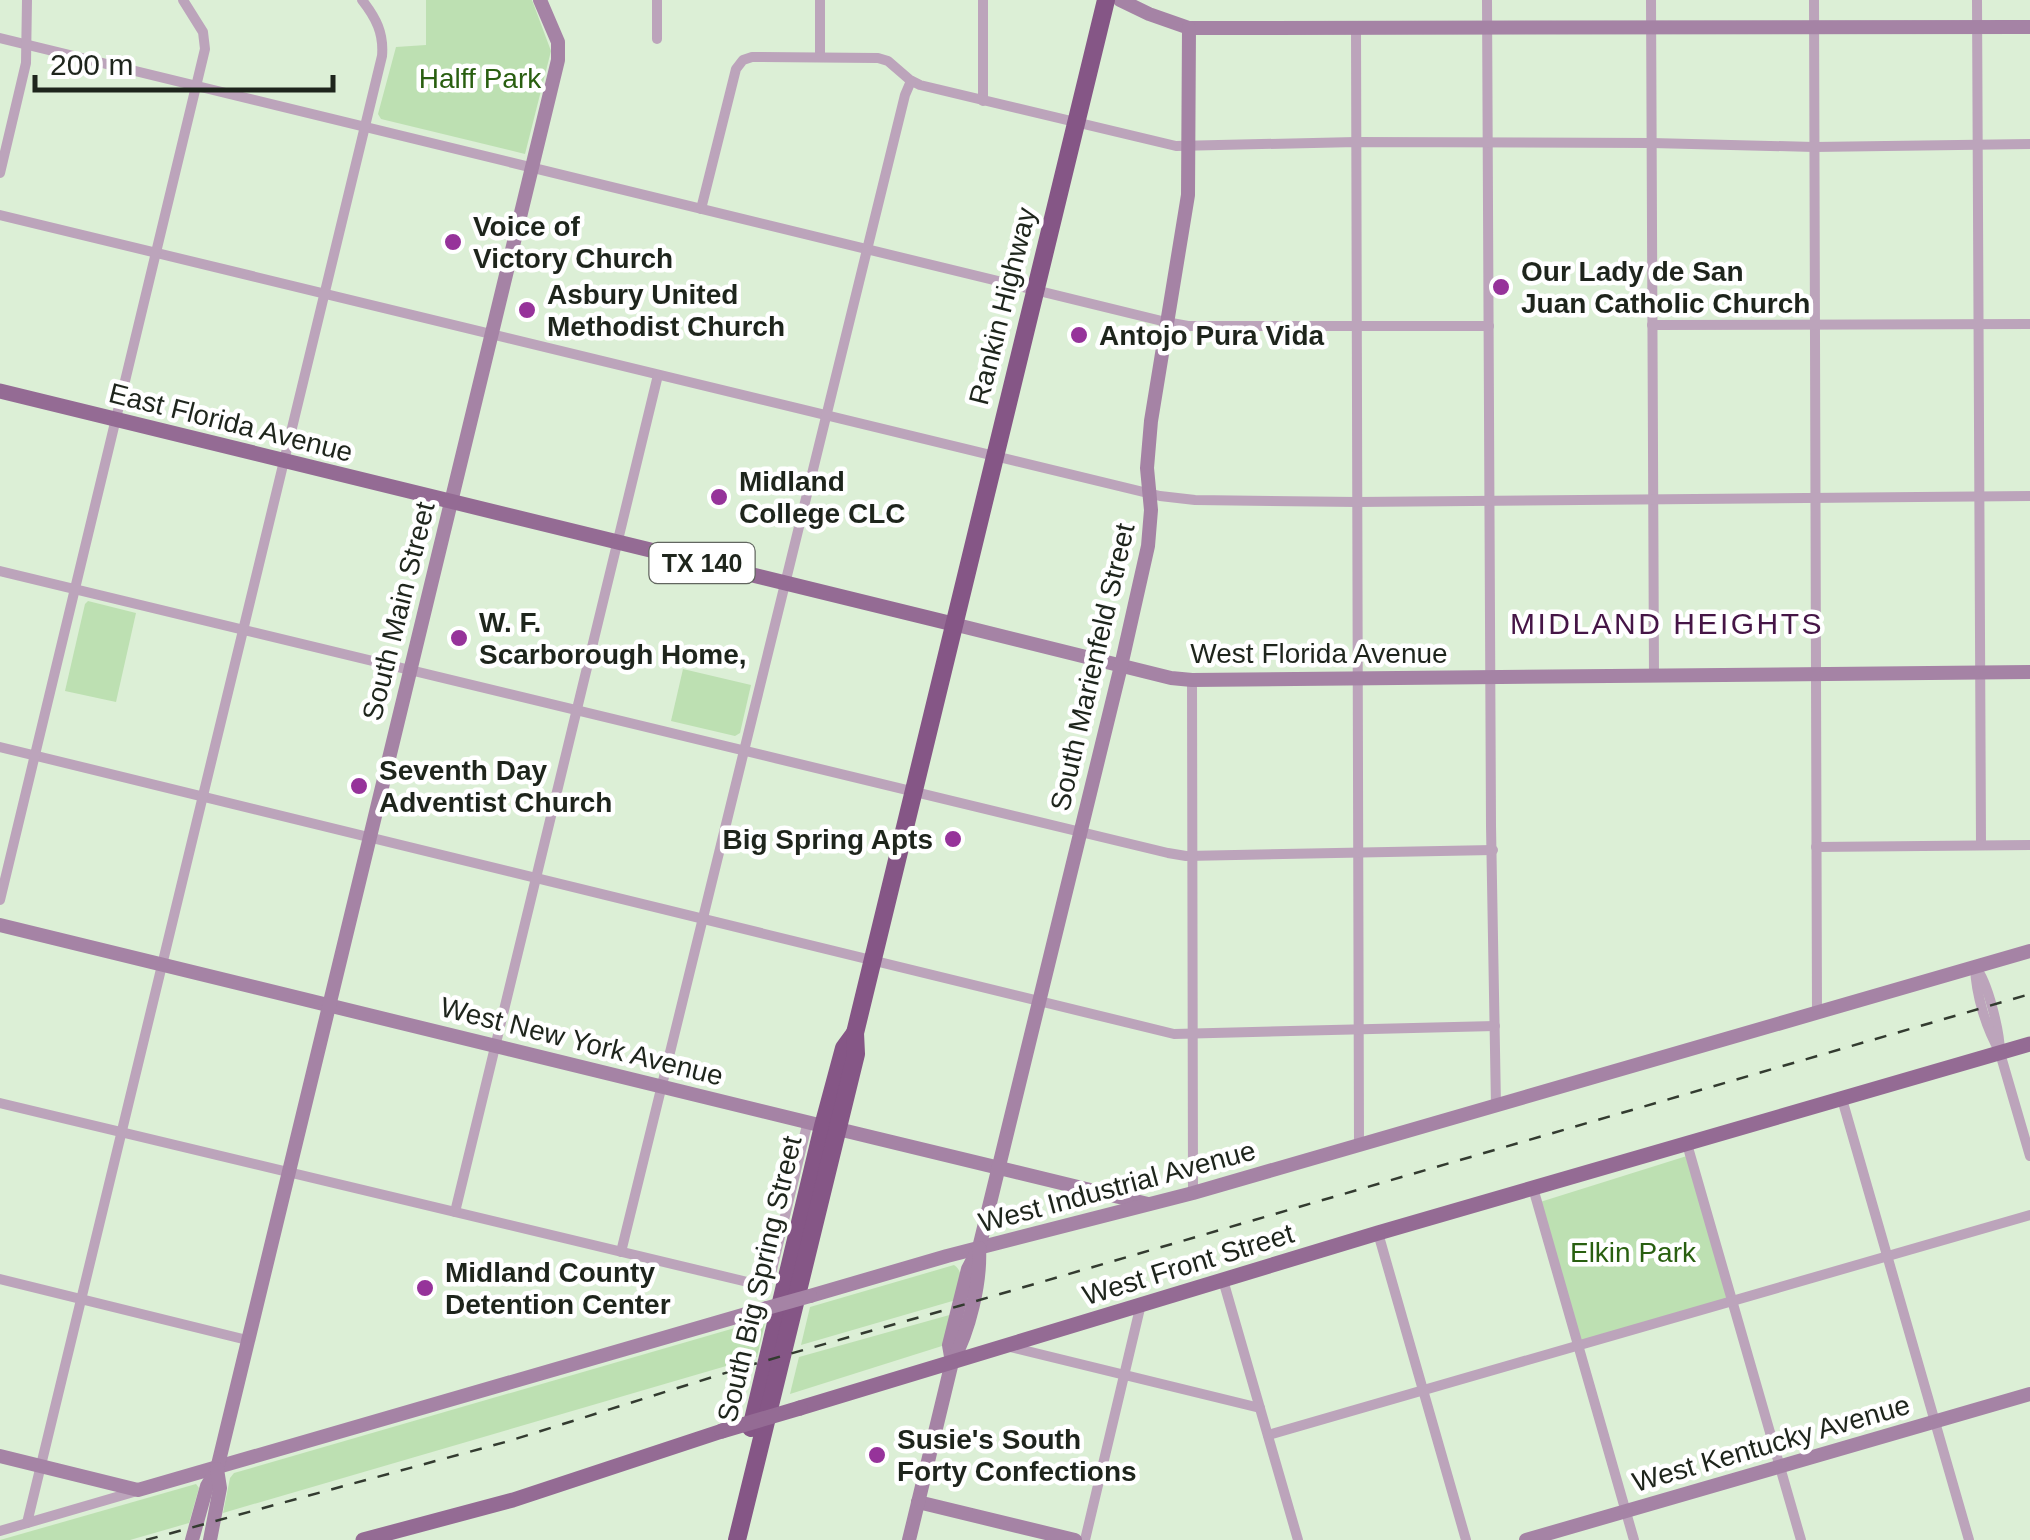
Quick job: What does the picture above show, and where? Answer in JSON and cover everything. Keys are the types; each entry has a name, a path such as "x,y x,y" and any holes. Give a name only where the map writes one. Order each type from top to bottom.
{"highway":[{"name":"Rankin Highway","path":"953,624 1106,0"},
{"name":"South Big Spring Street","path":"725,1540 823,1125 844,1048 855,1033 953,624"},
{"name":"South Big Spring Street","path":"737,1540 823,1125"}],"main road":[{"name":"East Florida Avenue","path":"0,391 450,501"},
{"name":"West Florida Avenue","path":"450,501 953,624"},
{"name":"West Front Street","path":"363,1540 512,1500 722,1432 1378,1233 2030,1044"}],"street":[{"path":"0,173 26,63 27,0"},
{"path":"0,900 197,85 205,41 202,29 183,0"},
{"path":"27,1523 383,46 378,24 362,0"},
{"name":"South Main Street","path":"192,1540 206,1486 217,1469 559,55 554,31 540,0"},
{"path":"657,0 657,38"},
{"path":"820,0 820,57"},
{"path":"983,0 983,101"},
{"path":"1120,0 1189,28 2030,27"},
{"path":"1487,0 1496,1106"},
{"path":"1651,0 1654,675"},
{"path":"1814,0 1817,1013"},
{"path":"1977,0 1980,845"},
{"name":"South Marienfeld Street","path":"909,1540 952,1362 963,1343 980,1268 979,1248 1149,536 1147,456 1151,421 1187,208 1189,28"},
{"path":"1356,29 1359,1146"},
{"path":"0,38 1166,322 1188,326 1489,326"},
{"path":"701,209 736,69 740,62 752,57 884,59 912,81 983,101 1188,146 1356,142 1814,147 2030,144"},
{"path":"0,1102 621,1252 904,95 912,81"},
{"path":"0,214 1149,494 1196,500 1357,502 2030,496"},
{"path":"1652,325 2030,324"},
{"path":"454,1212 658,375"},
{"path":"0,570 1168,854 1493,850"},
{"name":"West Florida Avenue","path":"953,624 1192,680 2030,672"},
{"path":"1192,680 1194,1193"},
{"path":"0,747 1174,1034 1496,1026"},
{"path":"1816,847 2030,845"},
{"name":"West New York Avenue","path":"0,925 1152,1204"},
{"name":"West Industrial Avenue","path":"138,1490 979,1248 1359,1146 2030,951"},
{"path":"1974,967 1982,975 2030,1156"},
{"path":"1842,1099 1969,1540"},
{"name":"South Big Spring Street","path":"621,1252 766,1284 823,1125"},
{"path":"1687,1144 1801,1540"},
{"path":"1533,1188 1634,1540"},
{"path":"1268,1435 2030,1214"},
{"path":"1378,1233 1466,1540"},
{"path":"0,1279 247,1340"},
{"path":"1224,1280 1298,1540"},
{"path":"1085,1540 1141,1304"},
{"path":"1004,1346 1260,1408"},
{"name":"West Kentucky Avenue","path":"1526,1540 2030,1394"},
{"path":"0,1456 138,1490"},
{"name":"South Main Street","path":"210,1540 220,1488 217,1469"},
{"path":"0,1531 138,1490"},
{"path":"918,1502 1075,1540"}],"green space":[{"name":"Halff Park","path":"426,0 532,0 551,51 525,154 381,119 378,114 396,47 426,45"},
{"path":"88,601 136,613 116,702 65,691"},
{"path":"683,669 751,685 740,733 735,736 671,721"},
{"name":"Elkin Park","path":"1690,1155 1732,1301 1578,1346 1537,1203"},
{"path":"954,1265 961,1276 956,1300 801,1345 810,1307"},
{"path":"953,1314 942,1346 790,1394 799,1357"},
{"path":"766,1319 757,1357 223,1513 234,1473"},
{"path":"196,1484 199,1488 189,1523 130,1540 0,1540"}],"railway":[{"path":"146,1540 509,1441 754,1364 2030,994"}],"place":[{"name":"Voice of Victory Church","path":"453,242"},
{"name":"Our Lady de San Juan Catholic Church","path":"1501,287"},
{"name":"Asbury United Methodist Church","path":"527,310"},
{"name":"Antojo Pura Vida","path":"1079,335"},
{"name":"Midland College CLC","path":"719,497"},
{"name":"W. F. Scarborough Home,","path":"459,638"},
{"name":"Seventh Day Adventist Church","path":"359,786"},
{"name":"Big Spring Apts","path":"953,839"},
{"name":"Midland County Detention Center","path":"425,1288"},
{"name":"Susie's South Forty Confections","path":"877,1455"}],"district":[{"name":"MIDLAND HEIGHTS","path":"1667,624"}]}
